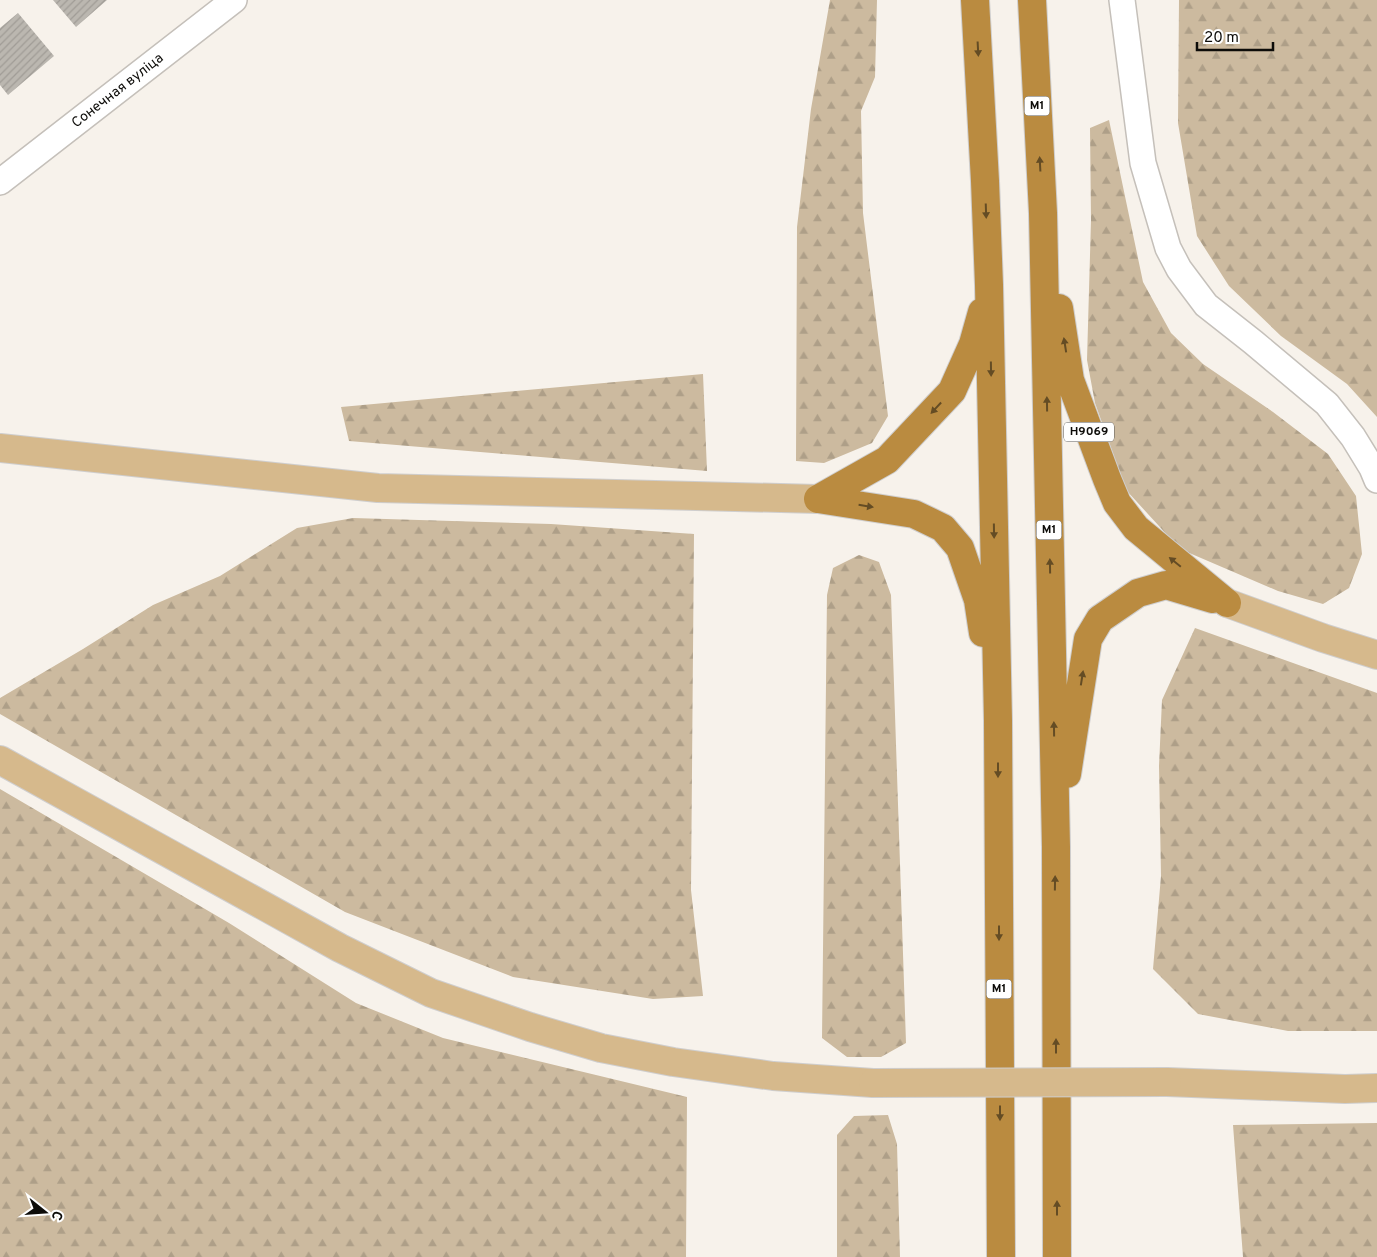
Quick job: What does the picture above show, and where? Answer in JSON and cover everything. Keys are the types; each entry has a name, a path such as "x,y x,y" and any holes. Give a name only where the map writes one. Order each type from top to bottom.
{"highway":[{"name":"М1","path":"975,0 989,285 998,721 1001,1257"},
{"name":"М1","path":"1032,0 1043,213 1056,847 1057,1257"},
{"name":"Н9069","path":"1043,213 1070,380 1117,503 1136,528 1227,603"},
{"path":"818,498 887,460 952,391 973,344 989,285"},
{"path":"818,498 914,514 942,528 960,548 978,600 998,721"},
{"name":"Н9069","path":"1056,847 1088,639 1100,619 1138,593 1166,585 1227,603"}],"main road":[{"path":"0,448 378,488 818,498"},
{"name":"Н9069","path":"1227,603 1323,638 1375,649"},
{"path":"0,760 340,948 432,993 530,1027 600,1048 673,1062 773,1076 873,1083 1167,1082 1345,1089 1377,1088"}],"street":[{"name":"Сонечная вуліца","path":"0,182 234,0"},
{"path":"1122,0 1143,163 1168,248 1179,269 1206,305 1254,342 1326,404 1352,437 1372,468 1377,480"}],"green space":[{"path":"830,0 877,0 875,77 861,111 863,213 888,416 872,443 824,463 796,461 797,227 811,109"},
{"path":"1179,0 1377,0 1377,417 1347,384 1281,336 1229,286 1197,236 1178,123"},
{"path":"1109,120 1143,282 1171,333 1203,364 1273,412 1328,454 1356,496 1362,554 1349,588 1323,604 1278,591 1180,549 1126,490 1095,403 1087,360 1091,220 1090,128"},
{"path":"703,374 707,471 349,441 341,407"},
{"path":"353,518 551,524 694,534 691,890 703,996 653,999 513,977 345,912 0,714 0,698 153,605 220,576 297,528"},
{"path":"859,555 879,562 891,595 906,1043 881,1057 847,1057 822,1038 827,595 833,568"},
{"path":"1195,628 1377,693 1377,1031 1288,1031 1198,1014 1153,969 1161,876 1159,766 1162,700"},
{"path":"0,789 229,923 356,1003 443,1038 687,1097 686,1257 0,1257"},
{"path":"888,1115 897,1144 900,1257 837,1257 837,1135 854,1116"},
{"path":"1377,1123 1377,1257 1243,1257 1233,1125"}],"building":[{"path":"53,0 107,0 76,27"},
{"path":"18,13 54,56 8,95 0,85 0,28"}]}
